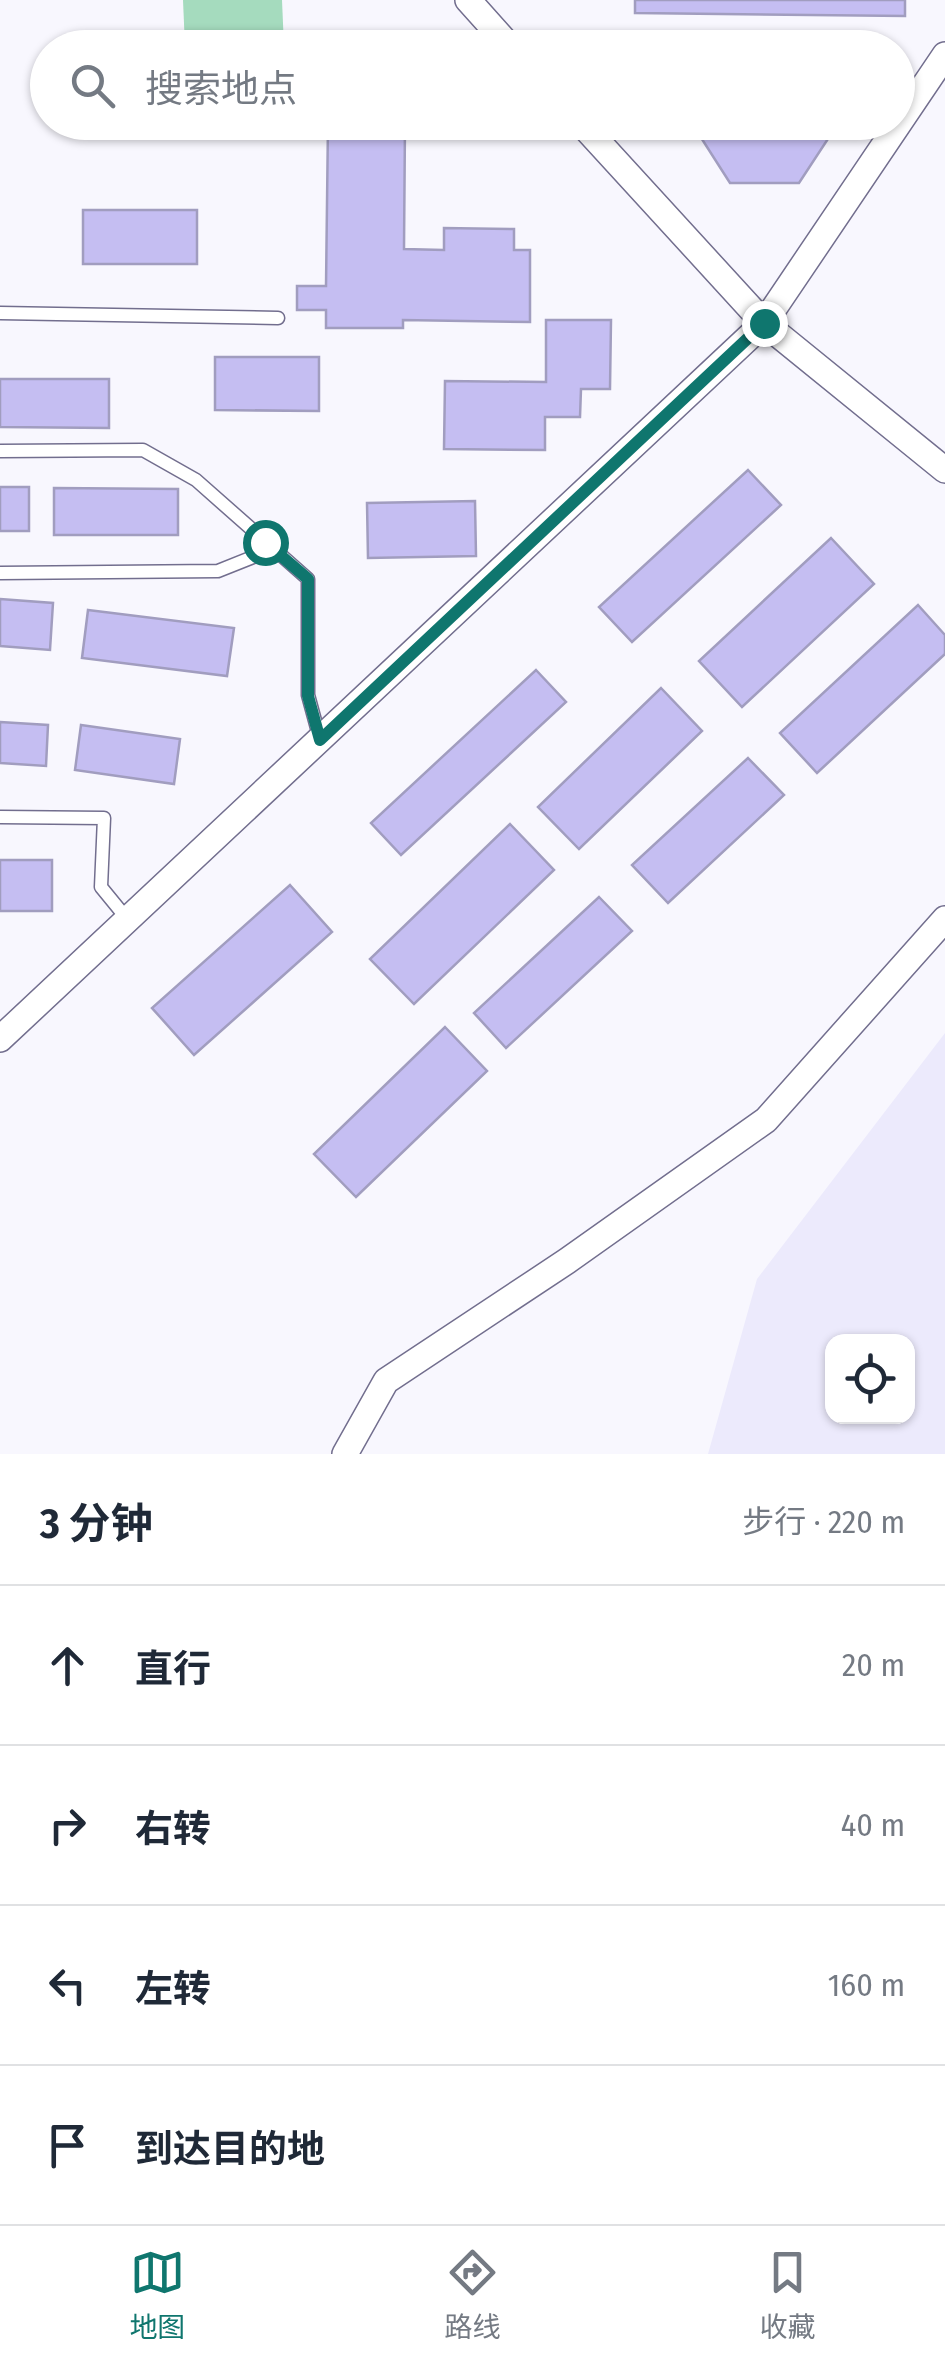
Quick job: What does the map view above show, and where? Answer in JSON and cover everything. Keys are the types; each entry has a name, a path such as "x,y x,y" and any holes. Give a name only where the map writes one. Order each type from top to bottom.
{"street":[{"path":"468,0 496,30"},
{"path":"915,99 945,55"},
{"path":"596,140 764,323 945,470"},
{"path":"0,1039 764,323 888,140"},
{"path":"345,1454 386,1381 567,1261 766,1120 945,918"}],"lane":[{"path":"0,314 278,318"},
{"path":"0,451 143,450 196,480 308,579 308,696 320,740"},
{"path":"0,573 218,571 273,550"},
{"path":"0,817 104,818 101,887 128,920"}],"shaded area":[{"path":"945,1033 945,1454 708,1454 757,1279"}],"green space":[{"path":"183,0 282,0 283,30 184,30"}],"building":[{"path":"635,0 905,0 905,16 635,13"},
{"path":"328,140 405,140 404,249 444,250 444,228 514,229 514,250 530,250 530,322 403,320 403,328 326,328 326,310 297,310 297,286 326,286"},
{"path":"703,140 827,140 799,183 730,183"},
{"path":"83,210 197,210 197,264 83,264"},
{"path":"546,320 611,320 610,389 581,389 580,417 545,417 545,450 444,449 445,381 546,382"},
{"path":"215,357 319,357 319,411 215,410"},
{"path":"0,379 109,379 109,428 0,427"},
{"path":"748,470 781,505 632,642 599,607"},
{"path":"0,487 29,487 29,531 0,531"},
{"path":"54,488 178,489 178,535 54,535"},
{"path":"475,501 476,556 368,558 367,503"},
{"path":"831,538 874,584 742,707 699,661"},
{"path":"0,599 53,603 50,650 0,646"},
{"path":"918,605 945,635 945,654 817,773 780,733"},
{"path":"88,610 234,628 227,676 82,658"},
{"path":"536,670 566,702 401,855 371,823"},
{"path":"661,688 702,731 579,849 538,807"},
{"path":"0,722 48,725 46,766 0,763"},
{"path":"81,725 180,739 174,784 75,770"},
{"path":"748,758 784,795 668,903 632,865"},
{"path":"510,824 554,870 414,1004 370,959"},
{"path":"0,860 52,860 52,911 0,911"},
{"path":"290,885 332,932 194,1055 152,1008"},
{"path":"599,897 632,931 506,1048 474,1013"},
{"path":"445,1027 487,1071 356,1197 314,1154"}],"route":[{"path":"265,542 308,579 308,696 320,740 764,323"}]}
